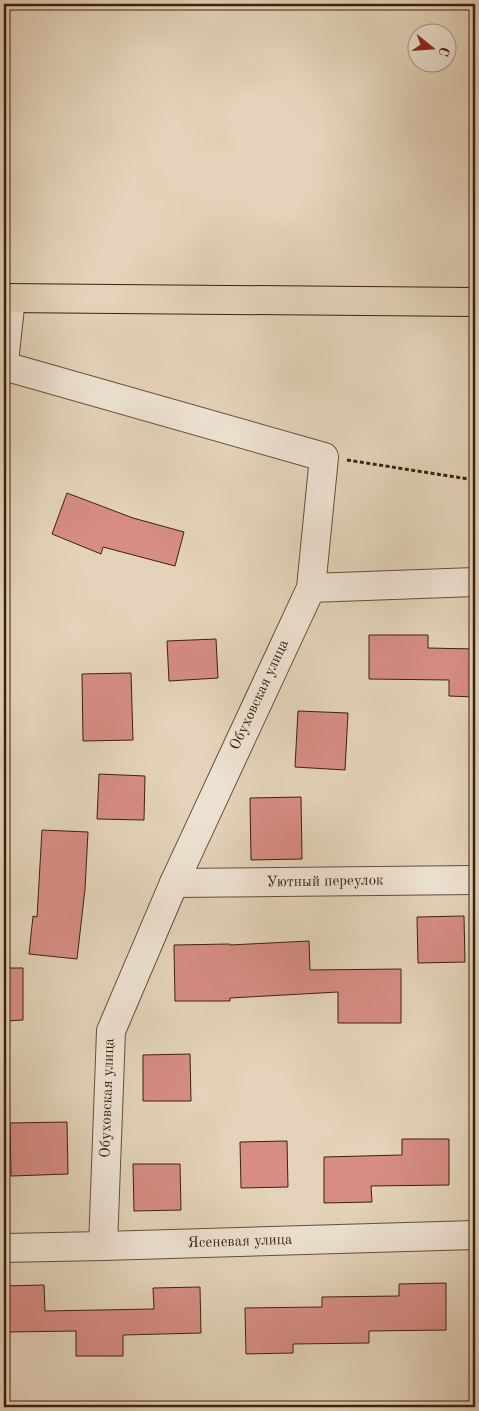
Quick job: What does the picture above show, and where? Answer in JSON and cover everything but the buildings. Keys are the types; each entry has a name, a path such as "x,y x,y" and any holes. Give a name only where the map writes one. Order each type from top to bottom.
{"main road":[{"path":"7,298 475,302"}],"street":[{"path":"4,362 7,298"},
{"path":"4,366 324,457"},
{"name":"Обуховская улица","path":"102,1246 111,1031 174,883 310,588 324,457"},
{"path":"310,588 475,582"},
{"name":"Уютный переулок","path":"174,883 475,880"},
{"name":"Ясеневая улица","path":"4,1248 475,1235"}],"path":[{"path":"324,457 475,480"}]}
